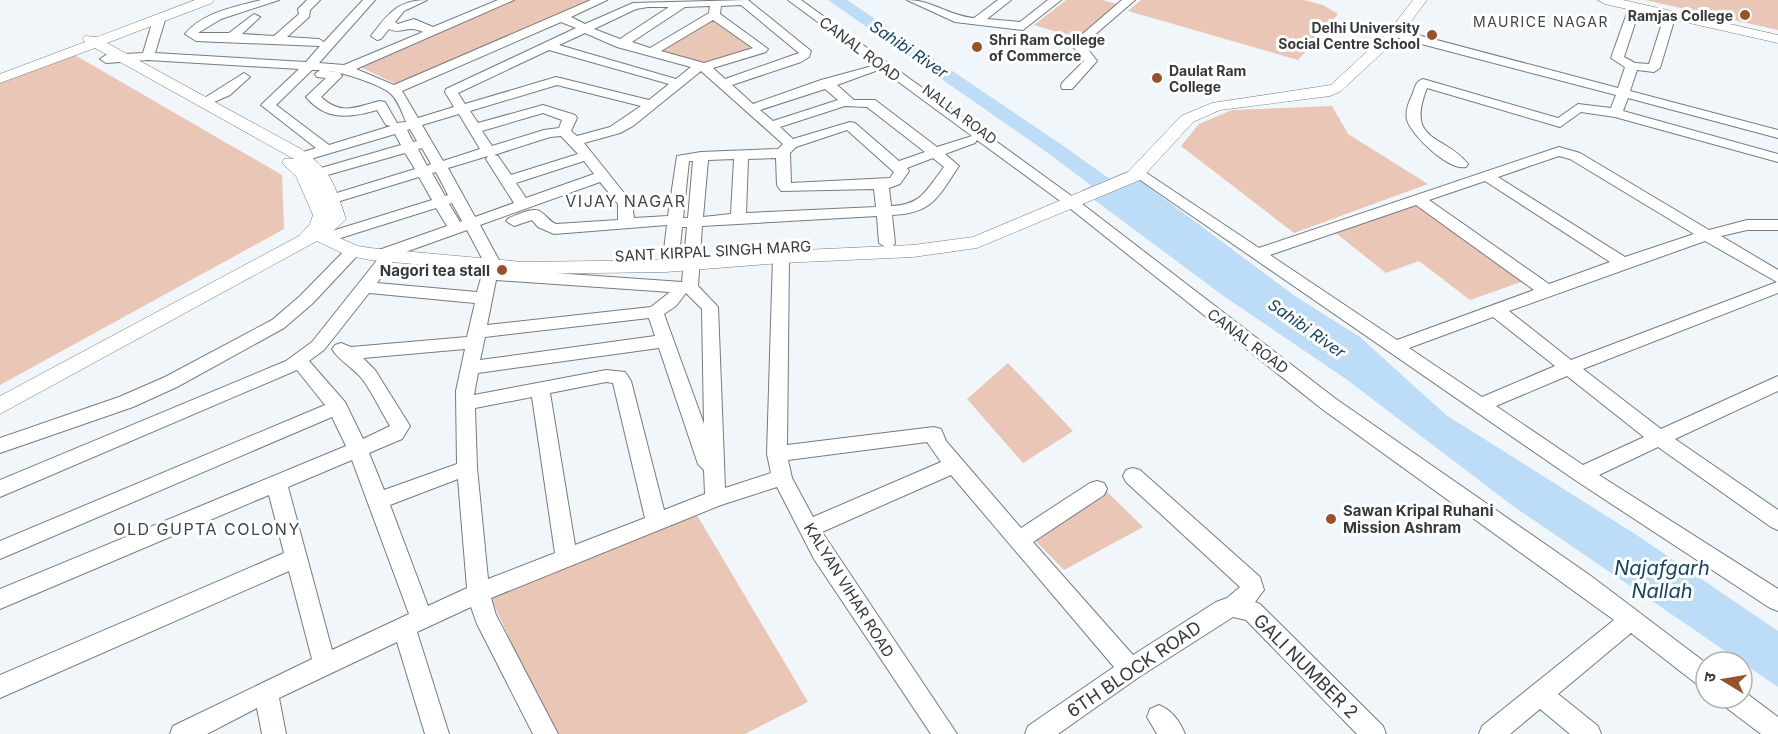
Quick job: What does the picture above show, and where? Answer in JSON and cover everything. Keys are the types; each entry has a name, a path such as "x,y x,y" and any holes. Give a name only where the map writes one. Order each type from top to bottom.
{"street":[{"path":"0,80 194,0"},
{"path":"0,73 159,20 207,0"},
{"path":"273,0 208,21 191,34 196,37 319,43"},
{"path":"277,40 305,15 304,9 314,0"},
{"path":"380,105 345,114 335,114 313,97 319,89 341,73 508,0"},
{"path":"106,59 148,56 197,58 302,68 341,73 394,90 601,0"},
{"name":"NALLA ROAD","path":"783,0 970,140 1071,204"},
{"name":"CANAL ROAD","path":"794,0 1071,204 1329,404 1632,619 1694,668"},
{"path":"913,0 959,20 1023,26 1056,0"},
{"path":"977,21 1005,0"},
{"path":"1067,86 1091,61 1077,44 1129,0"},
{"path":"1419,0 1395,33 1330,91 1217,106 1186,118 1136,174 1582,474 1778,601"},
{"path":"1605,0 1778,39"},
{"path":"1627,0 1778,33"},
{"path":"302,68 319,43 364,2 416,2"},
{"path":"329,148 268,105 364,2"},
{"path":"376,36 400,9 416,2"},
{"path":"723,84 805,54 803,49 748,4 740,2 715,6 683,3 639,5 451,92 473,129 529,210 543,224 554,229 917,209 924,204 952,170 950,164 870,103 853,104 826,83"},
{"path":"621,44 683,3"},
{"path":"651,52 699,22 715,6"},
{"path":"332,199 424,172 442,171 491,155 569,136 621,127 702,67 762,50 715,6"},
{"path":"1633,13 1668,21 1654,68 1632,66 1617,58 1633,13"},
{"path":"197,58 214,44 232,37 254,17"},
{"path":"348,353 655,312 676,297 685,287 683,261 675,222 682,161 688,157 741,154 787,148 850,126 902,171 895,181 881,184 786,188 784,185 787,148 771,126 702,67 621,44 561,17"},
{"path":"148,56 159,20"},
{"path":"387,22 396,28 414,23 434,32"},
{"path":"1395,33 1778,134"},
{"path":"214,59 232,44 232,37"},
{"path":"0,406 313,236 337,219 332,199 319,173 302,157 123,57 87,43"},
{"path":"87,43 106,59 283,158 303,174 322,218 313,236"},
{"path":"548,46 678,83"},
{"path":"747,106 826,83 870,65"},
{"path":"747,106 870,65"},
{"path":"1616,113 1632,66"},
{"path":"341,73 358,83 395,124 456,229"},
{"path":"205,102 225,92 244,77"},
{"path":"302,157 411,119 556,81 651,105"},
{"path":"1461,164 1437,148 1416,125 1413,113 1423,82 1560,123 1578,108 1616,113 1778,158"},
{"path":"394,90 475,229 491,269 465,391 467,468 478,593 485,617 546,734"},
{"path":"225,92 244,93"},
{"path":"771,126 847,101"},
{"path":"473,129 548,109 570,118 569,136 625,203 627,212 625,224"},
{"path":"898,166 970,140"},
{"path":"319,173 425,142"},
{"path":"1258,254 1553,152 1567,153 1778,277"},
{"path":"741,154 738,213 742,218"},
{"path":"508,181 586,156"},
{"path":"683,261 694,222 701,156"},
{"name":"SANT KIRPAL SINGH MARG","path":"313,236 353,250 491,269 914,251 976,242 1071,204 1136,174"},
{"path":"1487,176 1623,263"},
{"path":"0,489 258,381 298,361 324,339 365,287 386,255 456,229 475,229 608,181"},
{"path":"881,184 887,243"},
{"path":"313,236 456,197"},
{"path":"1419,200 1548,292"},
{"path":"1395,347 1623,263 1707,235 1747,225 1778,225"},
{"name":"SANT KIRPAL SINGH MARG","path":"683,261 800,246 912,242 933,248"},
{"path":"0,446 126,402 171,382 278,324 306,300 353,250"},
{"name":"KALYAN VIHAR ROAD","path":"781,257 777,454 782,478 822,553 945,734"},
{"path":"1755,263 1778,260"},
{"path":"491,269 685,287 710,307 714,489"},
{"path":"365,287 484,298"},
{"path":"1480,405 1568,368 1778,287"},
{"path":"1497,311 1659,438 1777,519"},
{"path":"655,312 714,489"},
{"path":"0,598 395,434 400,426 369,375 348,353 324,339"},
{"path":"470,368 664,341"},
{"path":"298,361 315,376 338,407 358,448 378,501 413,623 438,734"},
{"path":"466,403 606,376 619,377 622,381 656,520"},
{"path":"1582,474 1778,383"},
{"path":"540,389 566,557"},
{"path":"0,550 338,407"},
{"path":"777,454 934,434 938,444 954,465 1131,669"},
{"path":"809,528 954,465"},
{"path":"378,501 467,468"},
{"path":"1133,476 1252,584 1253,590 1233,607"},
{"path":"187,732 266,692 478,593 656,520 714,489 782,478"},
{"path":"276,482 325,665"},
{"path":"1019,540 1097,489"},
{"path":"0,687 296,558"},
{"name":"6TH BLOCK ROAD","path":"1037,734 1131,669 1224,609 1233,607"},
{"name":"GALI NUMBER 2","path":"1233,607 1251,611 1374,734"},
{"path":"1491,734 1632,619"},
{"path":"266,692 274,734"},
{"path":"1540,694 1589,734"},
{"path":"1749,710 1778,732"}],"shaded area":[{"path":"513,0 600,0 407,89 360,67"},
{"path":"1066,0 1102,0 1117,4 1077,38 1034,25"},
{"path":"1141,0 1304,0 1323,5 1338,14 1298,60 1128,11"},
{"name":"Ramjas College","path":"1645,0 1778,0 1778,30"},
{"path":"709,17 764,49 707,64 660,50"},
{"path":"73,54 282,175 284,229 0,385 0,82"},
{"path":"1332,106 1348,134 1428,184 1294,233 1181,146 1199,124 1232,110"},
{"path":"1418,202 1527,280 1470,300 1419,261 1386,273 1332,230"},
{"path":"1008,363 1073,431 1023,463 967,399"},
{"path":"1103,488 1143,527 1064,570 1024,529"},
{"path":"694,510 808,702 745,734 553,734 489,594"}],"water":[{"name":"Najafgarh Nallah","path":"1127,171 1295,296 1360,337 1446,415 1635,534 1778,631 1778,687 1754,671 1754,650 1724,650 1513,506 1346,379 1225,297 1081,190"}],"waterway":[{"name":"Sahibi River","path":"836,0 1055,149 1130,204"}],"place":[{"name":"Ramjas College","path":"1745,15"},
{"name":"Delhi University Social Centre School","path":"1432,35"},
{"name":"Shri Ram College of Commerce","path":"977,47"},
{"name":"Daulat Ram College","path":"1157,78"},
{"name":"Nagori tea stall","path":"502,270"},
{"name":"Sawan Kripal Ruhani Mission Ashram","path":"1331,519"}],"district":[{"name":"MAURICE NAGAR","path":"1541,21"},
{"name":"VIJAY NAGAR","path":"626,201"},
{"name":"OLD GUPTA COLONY","path":"207,529"}]}
